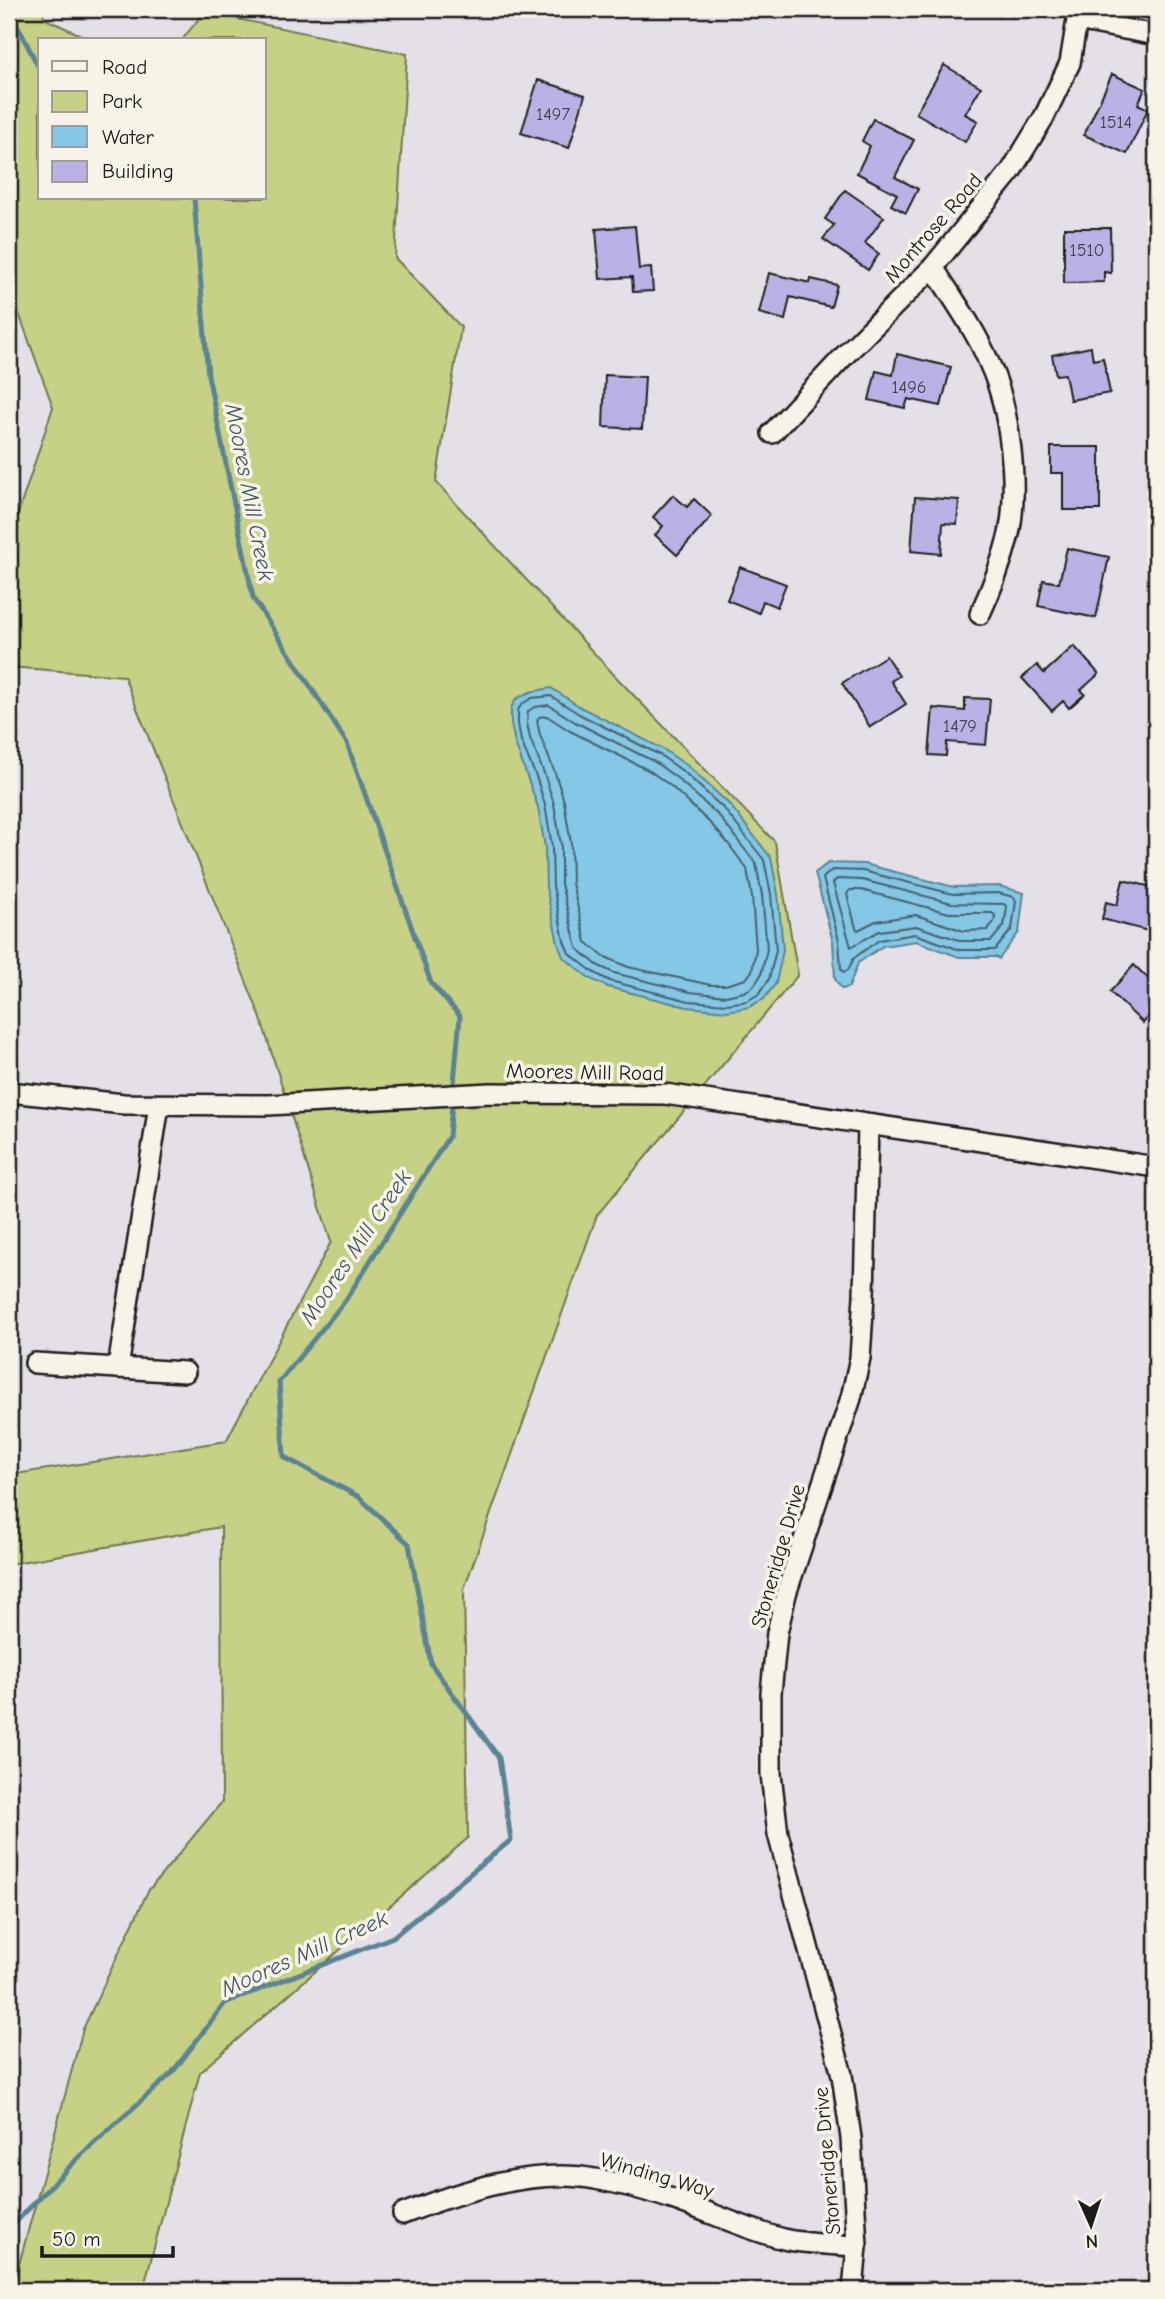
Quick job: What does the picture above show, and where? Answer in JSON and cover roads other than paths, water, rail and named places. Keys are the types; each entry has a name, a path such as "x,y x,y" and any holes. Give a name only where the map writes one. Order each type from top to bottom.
{"street":[{"name":"Montrose Road","path":"772,433 933,267 1012,171 1044,117 1070,63 1077,20 1156,35"},
{"path":"933,267 992,367 1011,447 1012,510 1009,532 997,576 980,614"},
{"name":"Moores Mill Road","path":"9,1092 159,1105 268,1105 490,1093 665,1094 1156,1167"},
{"path":"118,1368 159,1105"},
{"name":"Stoneridge Drive","path":"853,2290 857,2246 851,2138 842,2076 778,1834 771,1774 771,1693 777,1633 786,1594 851,1398 860,1358 868,1125"},
{"path":"35,1363 185,1372"},
{"name":"Winding Way","path":"403,2214 446,2197 488,2185 553,2176 593,2178 673,2199 749,2228 788,2239 857,2246"}],"water":[{"path":"551,688 582,708 663,749 689,767 730,805 771,858 778,894 783,950 776,983 764,999 749,1007 727,1011 687,1007 608,987 589,978 563,957 546,887 545,847 538,807 511,724 511,708 516,699 530,692"},
{"path":"828,863 864,864 954,887 999,886 1024,893 1019,932 999,959 959,957 916,941 883,946 858,963 849,987 842,989 835,979 833,942 815,873"}],"waterway":[{"name":"Moores Mill Creek","path":"9,9 38,66"},
{"name":"Moores Mill Creek","path":"9,2229 82,2154 172,2073 225,2003 393,1937 511,1840 499,1758 431,1664 409,1544 359,1497 284,1457 279,1382 345,1301 449,1136 460,1016 431,983 347,743 253,598 208,375 194,200"}]}
